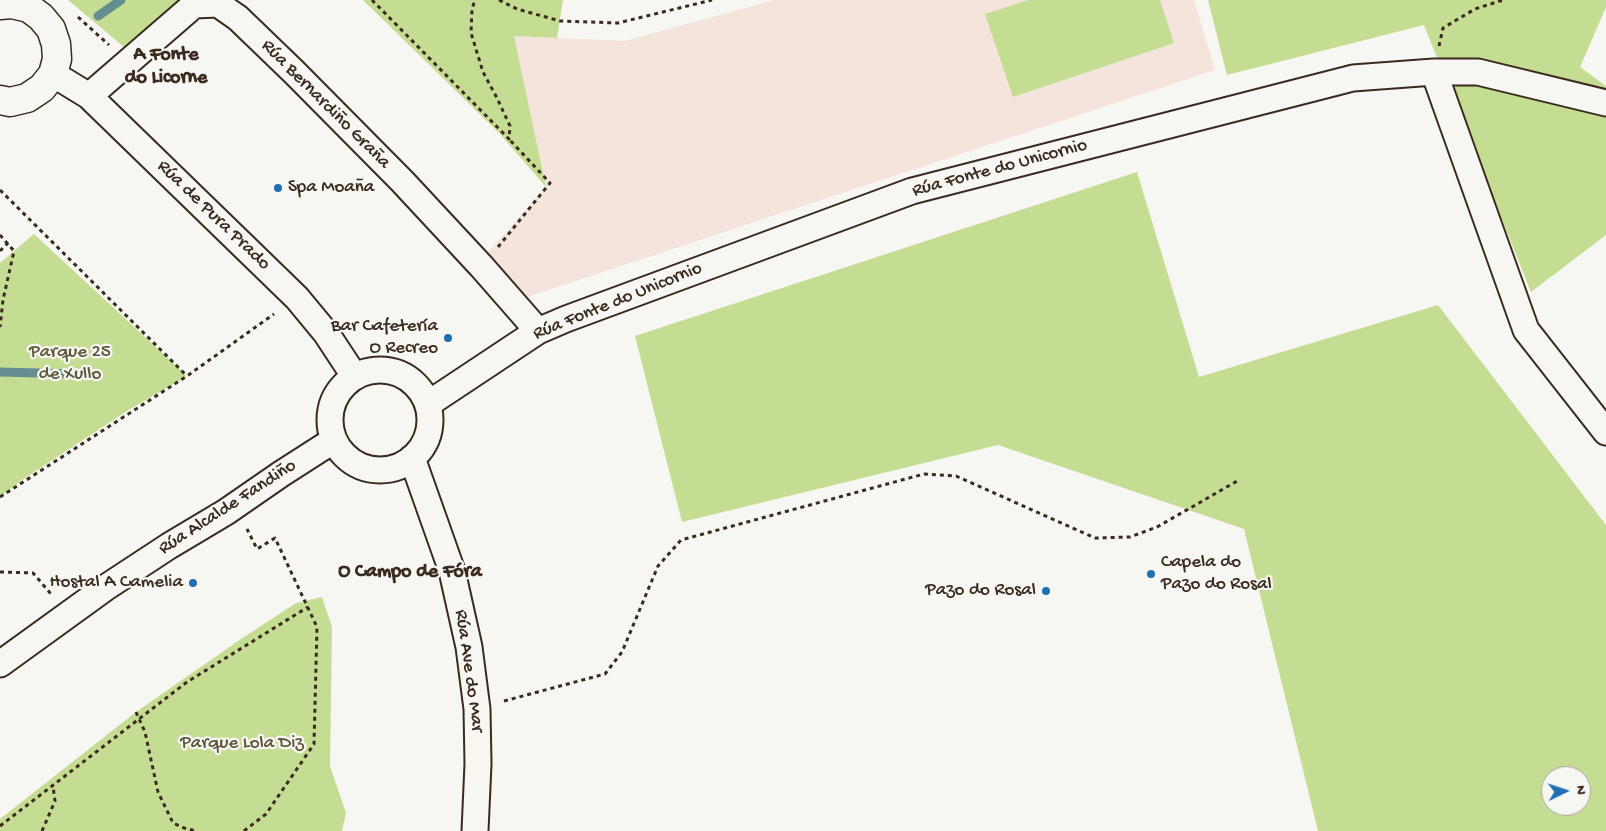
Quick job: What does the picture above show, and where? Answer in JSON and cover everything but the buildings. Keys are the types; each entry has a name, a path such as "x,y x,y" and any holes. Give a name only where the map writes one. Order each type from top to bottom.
{"street":[{"path":"0,5 29,4 51,29 56,44 57,59 53,74 42,88 27,98 10,102 0,100"},
{"name":"Rúa Bernardiño Graña","path":"89,96 194,5 218,4 238,18 402,181 482,267 538,331"},
{"name":"Rúa Fonte do Unicornio","path":"428,404 538,331 912,191 1353,78 1434,72 1478,72 1606,103"},
{"path":"1434,72 1526,330 1606,432"},
{"name":"Rúa de Pura Prado","path":"53,74 89,96 297,298 326,333 355,377"},
{"path":"383,370 398,373 410,380 421,391 428,404 430,419 428,434 422,447 412,458 399,466 384,470 368,469 354,463 342,453 334,440 330,419 335,397 355,377 369,371 383,370"},
{"name":"Rúa Alcalde Fandiño","path":"0,664 169,546 236,505 334,440"},
{"name":"Rúa Ave do Mar","path":"412,458 452,571 469,647 476,709 478,764 474,831"}],"path":[{"path":"372,0 550,183 482,267"},
{"path":"475,0 472,8 471,33 483,72 510,126 509,139"},
{"path":"499,0 560,21 618,23 712,0"},
{"path":"1434,72 1443,28 1475,9 1503,0"},
{"path":"72,12 113,48"},
{"path":"0,190 187,376"},
{"path":"0,235 14,251 3,300 0,327"},
{"path":"0,251 8,244"},
{"path":"0,497 187,376 297,298"},
{"path":"476,709 605,674 622,652 658,566 681,540 924,474 956,476 1095,538 1130,537 1156,527 1239,480"},
{"path":"236,505 257,549 275,538 317,627 314,744 266,814 244,831"},
{"path":"0,572 33,573 68,615"},
{"path":"0,826 187,682 308,607"},
{"path":"136,712 145,732 158,792 173,823 184,830 196,831"},
{"path":"42,831 55,801 53,785"}],"shaded area":[{"path":"774,0 1194,0 1215,70 521,299 483,258 546,187 514,36 625,41"}],"green space":[{"path":"68,0 186,0 124,47"},
{"path":"363,0 563,0 557,38 514,36 546,187 500,134"},
{"path":"1028,0 1160,0 1174,43 1013,97 985,14"},
{"path":"1208,0 1606,0 1606,7 1580,67 1606,86 1606,235 1531,292 1424,25 1227,75"},
{"path":"1137,172 1199,377 1438,305 1606,525 1606,831 1318,831 1244,529 998,445 682,522 635,336"},
{"name":"Parque 25 de Xullo","path":"34,234 187,376 130,409 22,480 0,497 0,263"},
{"name":"Parque Lola Diz","path":"322,597 332,627 330,766 346,813 342,831 0,831 0,819 136,712 296,603"}],"waterway":[{"path":"98,16 121,0"},
{"path":"0,372 78,374"}],"place":[{"name":"Spa Moaña","path":"278,188"},
{"name":"Bar Cafetería O Recreo","path":"448,338"},
{"name":"Capela do Pazo do Rosal","path":"1151,574"},
{"name":"Hostal A Camelia","path":"193,583"},
{"name":"Pazo do Rosal","path":"1046,591"}],"district":[{"name":"A Fonte do Licorne","path":"166,68"},
{"name":"O Campo de Fóra","path":"410,573"}]}
